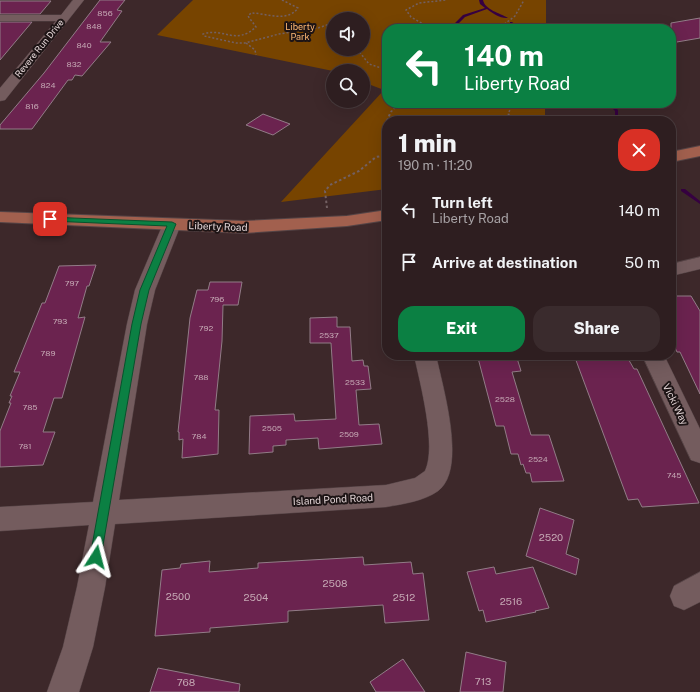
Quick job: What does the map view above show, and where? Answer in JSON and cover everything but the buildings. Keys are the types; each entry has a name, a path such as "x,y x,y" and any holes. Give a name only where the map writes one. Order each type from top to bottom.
{"main road":[{"path":"676,156 700,151"},
{"name":"Liberty Road","path":"0,217 244,227 328,222 382,216"}],"street":[{"name":"Revere Run Drive","path":"0,97 79,0"},
{"path":"0,18 64,18"},
{"path":"63,692 80,639 91,587 136,324 145,290 172,224"},
{"path":"676,269 700,263 698,260 700,253"},
{"name":"Island Pond Road","path":"0,519 386,496 406,492 428,484 435,478 439,469 441,447 426,360"},
{"name":"Vicki Way","path":"655,360 700,453"}],"path":[{"path":"282,0 294,5 298,8 297,10 281,18 263,13 251,12 248,16 256,27 253,31 242,36 228,36 210,32 203,34 208,38 236,43 245,43 279,34 326,25"},
{"path":"423,24 411,17 406,10 409,6 446,0"},
{"path":"505,24 515,16 524,0"},
{"path":"245,43 255,50 256,55"},
{"path":"360,56 363,61 369,65 382,69"},
{"path":"328,222 325,191 330,185 359,171 376,157 382,156"}],"green space":[{"name":"Liberty Park","path":"193,0 546,0 546,24 382,24 382,89 370,85 370,64 326,64 326,70 157,35"},
{"name":"Liberty Park","path":"382,92 382,108 545,108 545,116 382,116 382,190 281,202 367,108 370,108 370,105"}],"waterway":[{"path":"481,0 482,4 487,8"},
{"path":"456,24 464,16 487,8"},
{"path":"487,8 492,12 506,18"},
{"path":"614,108 617,111 616,116"},
{"path":"683,190 700,203"}],"route":[{"path":"50,219 172,224 145,290 136,324 96,557"}]}
